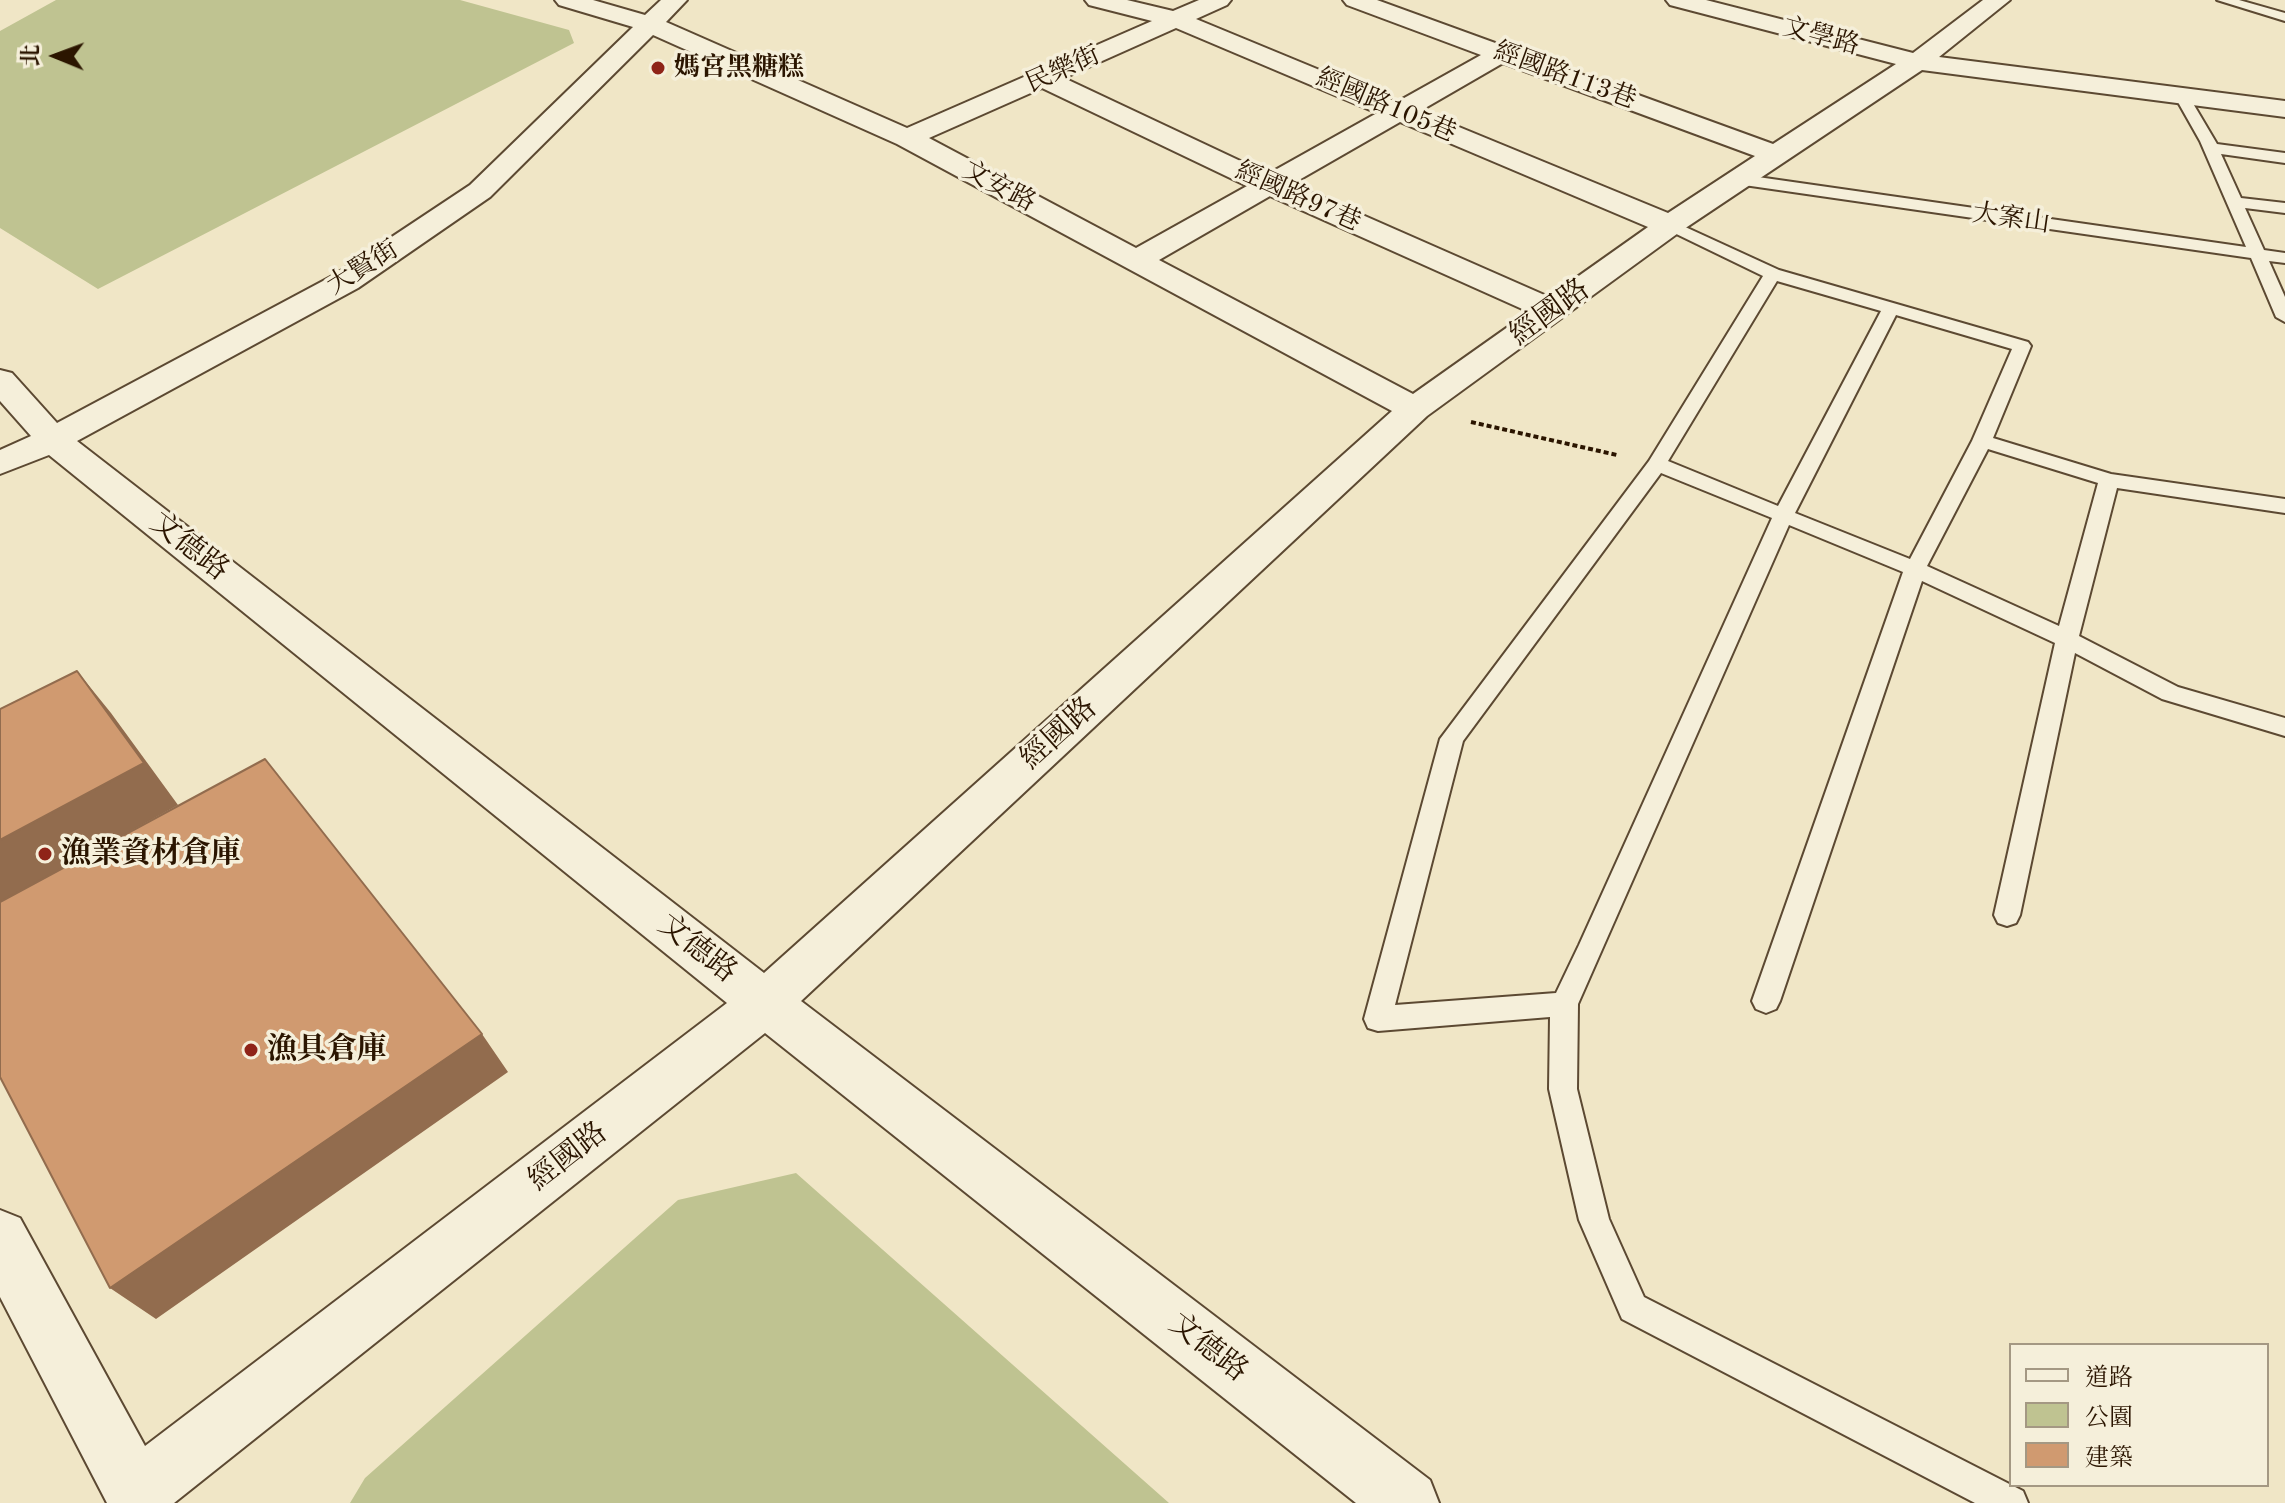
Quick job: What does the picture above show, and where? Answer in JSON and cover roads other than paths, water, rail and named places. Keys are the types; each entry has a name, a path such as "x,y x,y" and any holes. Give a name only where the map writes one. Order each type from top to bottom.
{"street":[{"name":"文安路","path":"567,0 649,24 907,138 1415,409"},
{"name":"大賢街","path":"0,463 53,440 347,281 480,191 675,0"},
{"name":"經國路105巷","path":"1097,0 1175,19 1670,225"},
{"name":"民樂街","path":"907,138 1219,0"},
{"name":"經國路113巷","path":"1355,0 1774,154"},
{"name":"文學路","path":"1678,0 1917,62"},
{"name":"經國路","path":"139,1498 765,1003 1415,409 1670,225 1917,62 1998,0"},
{"path":"1137,260 1503,53"},
{"path":"1917,62 2285,109"},
{"name":"經國路97巷","path":"1044,79 1271,186 1554,311"},
{"name":"文德路","path":"0,380 53,440 765,1003 1407,1503"},
{"path":"0,1238 139,1498"}],"lane":[{"path":"2224,0 2285,17"},
{"path":"2181,95 2211,148 2284,313"},
{"path":"2211,148 2285,158"},
{"name":"大案山","path":"1737,179 2285,258"},
{"path":"2234,202 2285,208"},
{"path":"1670,225 1773,274 2022,346 1982,441 1915,569 1766,1001"},
{"path":"1564,1004 1378,1019 1452,739 1657,464 1773,274"},
{"path":"1890,310 1783,516 1564,1004 1563,1089 1594,1220 1633,1308 2011,1503"},
{"path":"1982,441 2109,480 2285,506"},
{"path":"1657,464 1915,569 2067,639 2170,693 2285,727"},
{"path":"2007,915 2067,639 2109,480"}],"place":[{"name":"媽宮黑糖糕","path":"658,68"},
{"name":"漁業資材倉庫","path":"45,854"},
{"name":"漁具倉庫","path":"251,1050"}]}
